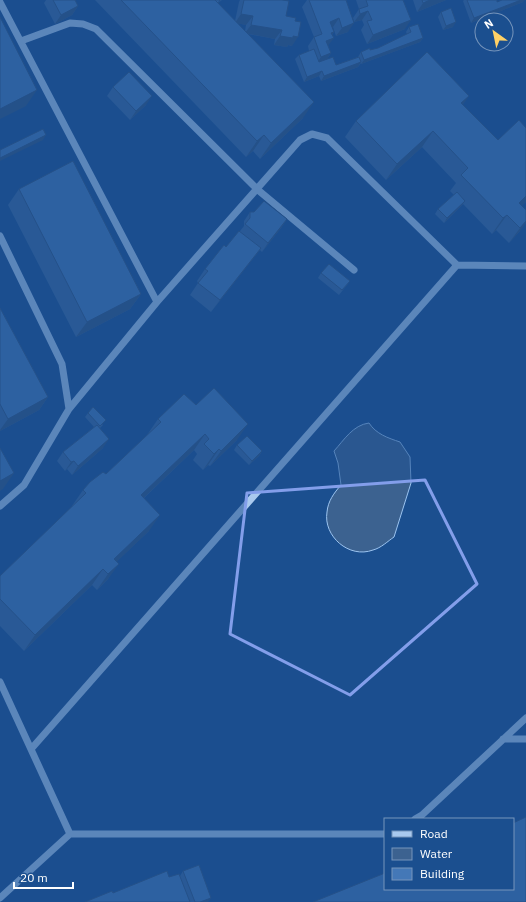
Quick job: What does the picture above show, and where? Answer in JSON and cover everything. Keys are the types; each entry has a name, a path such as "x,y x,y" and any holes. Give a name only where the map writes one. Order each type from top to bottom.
{"lane":[{"path":"0,2 157,302"},
{"path":"20,41 70,23 83,24 96,29 258,190 354,270"},
{"path":"0,506 24,485 69,409 157,302 258,190 300,140 312,134 326,138 457,265 526,266"},
{"path":"0,236 62,364 69,409"},
{"path":"32,748 457,265"},
{"path":"0,682 32,748 70,834"},
{"path":"416,818 422,815 526,718"},
{"path":"503,739 526,739"},
{"path":"0,898 70,834 384,834"}],"highlighted area":[{"path":"425,480 477,584 350,695 230,634 247,493"}],"water":[{"path":"369,423 379,433 400,442 410,457 411,483 394,537 379,548 364,552 347,548 333,537 327,521 327,512 332,497 341,485 338,463 334,451 354,430 363,424"}],"building":[{"path":"53,0 75,0 78,6 61,15"},
{"path":"121,0 215,0 314,102 271,143 264,135 257,141"},
{"path":"244,0 289,1 286,16 296,18 295,21 301,22 298,37 293,36 293,38 280,36 282,30 251,25 253,16 241,14"},
{"path":"309,0 346,0 354,23 342,28 339,18 330,22 334,32 331,33 334,38 326,41 331,53 321,57 314,37 322,34"},
{"path":"366,0 403,0 411,20 373,35 367,21 372,20 368,11 360,14 359,9 368,6"},
{"path":"422,0 430,0 423,3"},
{"path":"467,0 497,0 497,2 502,0 521,0 490,12 474,12 474,18"},
{"path":"451,8 456,22 446,26 441,12"},
{"path":"0,17 37,90 0,109"},
{"path":"418,24 423,38 364,60 361,52 370,48 370,50 378,48 411,32 409,27"},
{"path":"314,49 319,62 333,57 336,65 359,57 361,62 324,76 322,71 307,77 299,55"},
{"path":"427,52 469,96 461,103 498,140 519,120 526,128 526,196 519,203 526,210 526,221 520,228 507,215 503,218 461,175 468,168 433,131 397,164 356,121"},
{"path":"129,72 152,96 136,111 113,87"},
{"path":"43,129 46,135 0,158 0,150"},
{"path":"73,161 141,294 87,322 19,189"},
{"path":"457,192 465,201 447,218 438,209"},
{"path":"264,201 287,219 268,243 245,224 250,218 250,212 254,212"},
{"path":"239,231 261,248 220,300 198,283 208,271 205,269 224,245 226,247"},
{"path":"329,264 350,281 342,290 321,273"},
{"path":"0,308 48,397 8,419 0,404"},
{"path":"214,388 248,424 221,451 219,449 214,454 204,444 209,439 205,434 141,495 160,515 114,559 119,564 108,574 103,569 35,635 0,599 0,576 86,493 83,490 90,482 103,472 106,474 161,422 158,419 184,394 196,405"},
{"path":"93,407 106,420 100,426 88,413"},
{"path":"97,425 109,439 78,466 74,461 71,462 63,452"},
{"path":"247,436 262,451 252,461 237,445"},
{"path":"0,448 14,473 0,481"},
{"path":"526,817 526,902 313,902 384,873 384,890 514,890 514,823"},
{"path":"199,865 211,898 200,902 195,902 183,871"},
{"path":"167,871 169,877 179,874 190,902 85,902 112,891 113,893"}]}
